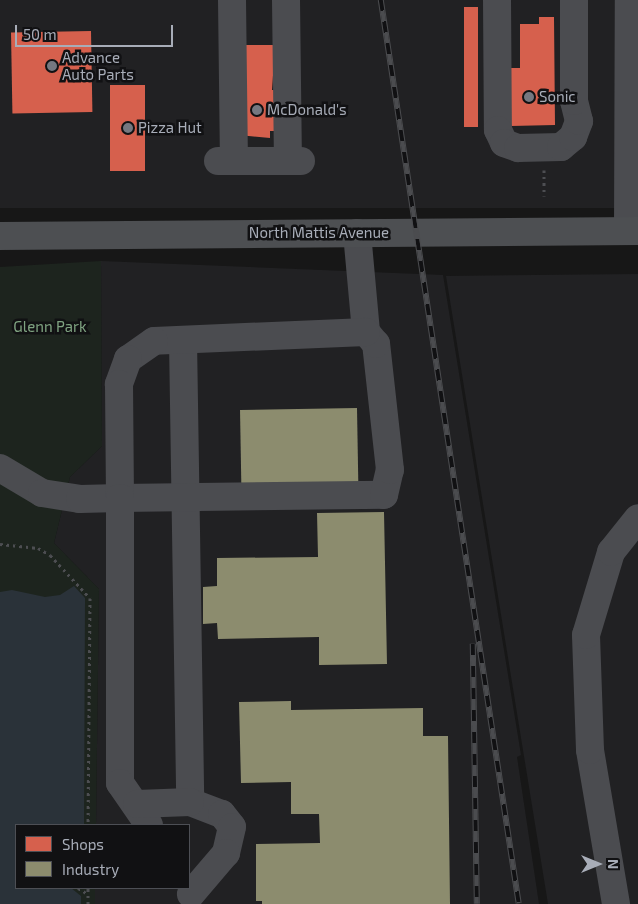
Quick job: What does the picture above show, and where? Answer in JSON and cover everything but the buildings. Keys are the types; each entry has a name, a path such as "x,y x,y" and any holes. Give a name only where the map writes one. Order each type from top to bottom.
{"main road":[{"name":"North Mattis Avenue","path":"0,236 633,231"}],"street":[{"path":"232,0 226,161 294,161 286,0"},
{"path":"497,0 498,130 504,144 518,148 561,147 573,137 579,121 574,101 574,0"},
{"path":"498,121 510,96 509,18 512,5 516,0"},
{"path":"558,0 565,9 574,62"},
{"path":"629,0 633,104 633,231"},
{"path":"0,468 42,493 80,499 384,495 390,470 376,344 366,332 356,233"},
{"path":"192,895 226,853 232,827 222,814 190,802 143,815 120,783 119,384 128,359 154,341 366,332"},
{"path":"183,340 187,498 190,802"},
{"path":"616,904 590,750 586,635 611,552 638,518"}],"path":[{"path":"544,164 544,196"},
{"path":"0,544 38,548 50,555 90,598 88,824"},
{"path":"80,889 88,894"},
{"path":"88,889 88,904"}],"shaded area":[{"path":"0,0 638,0 638,208 0,208"},
{"path":"101,261 443,275 521,755 517,757 539,904 95,904 95,889 190,889 190,824 96,824 99,589 54,543 70,477 102,446"},
{"path":"638,274 638,904 548,904 446,276"},
{"path":"74,586 85,598 84,824 15,824 15,889 72,889 81,896 81,904 0,904 0,592 12,590 45,597 60,595"}],"green space":[{"name":"Glenn Park","path":"101,261 102,446 70,477 54,543 99,589 96,824 15,824 15,889 95,889 95,904 0,904 0,267"}],"railway":[{"path":"381,0 519,904"},
{"path":"473,644 477,904"}],"place":[{"name":"Advance Auto Parts","path":"52,66"},
{"name":"Sonic","path":"529,97"},
{"name":"McDonald's","path":"257,110"},
{"name":"Pizza Hut","path":"128,128"}]}
